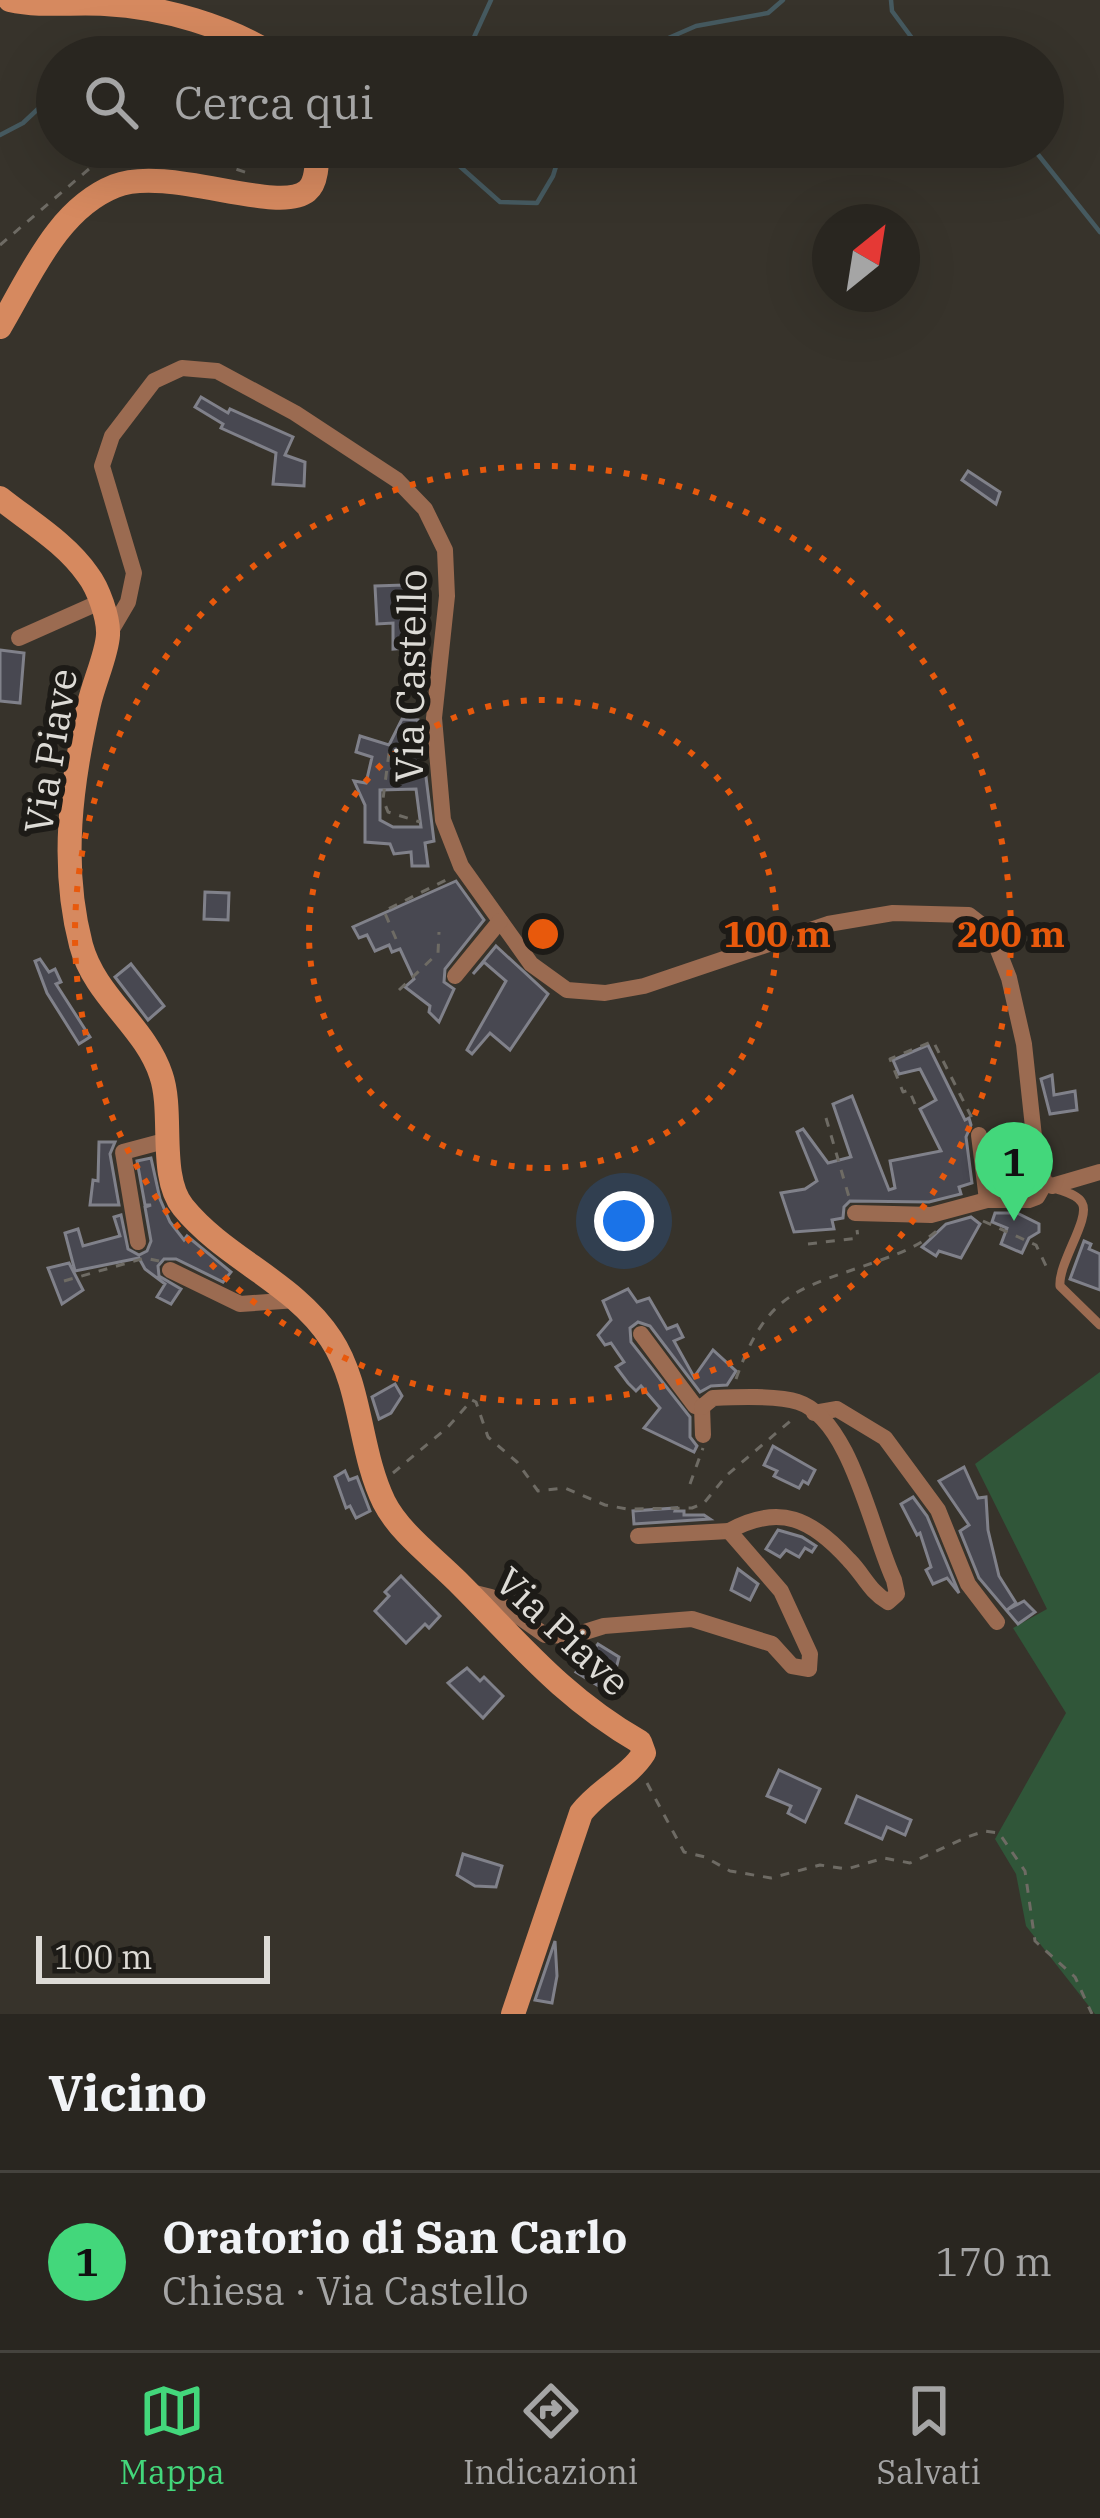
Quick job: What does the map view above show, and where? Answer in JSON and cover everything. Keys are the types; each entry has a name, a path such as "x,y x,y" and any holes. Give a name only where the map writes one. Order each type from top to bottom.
{"street":[{"path":"10,0 158,10 234,36"},
{"path":"0,327 70,215 95,196 143,178 268,197 296,196 312,184 314,168"},
{"name":"Via Castello","path":"108,636 128,602 134,573 102,466 112,436 154,382 182,368 217,371 295,412 398,480 425,509 445,550 447,596 434,718 443,820 464,869 531,964 567,990 605,993 644,986 828,925 893,913 969,914 991,932 1009,978 1024,1044 1036,1155 1048,1185"},
{"path":"0,498 67,550 89,576 108,636"},
{"path":"19,638 100,602"},
{"name":"Via Piave","path":"108,636 76,760 69,885 93,976 151,1052 163,1078 179,1204 207,1232 314,1315 335,1343 370,1471 390,1513 559,1688 640,1742 644,1753 636,1766"},
{"path":"455,976 500,921"},
{"path":"973,1205 979,1136"},
{"path":"141,1250 123,1152 168,1140"},
{"path":"855,1213 931,1215 1029,1200 1048,1185 1100,1172"},
{"path":"170,1270 240,1304 296,1300"},
{"path":"640,1334 695,1406 703,1407"},
{"path":"638,1535 729,1531 764,1515 789,1515 818,1532 851,1561 872,1593 888,1602 897,1594 851,1467 832,1430 814,1413 798,1402 713,1398 703,1407 703,1435"},
{"path":"814,1413 837,1409 885,1438 938,1510 968,1584 998,1622"},
{"path":"466,1590 491,1597 545,1635 572,1636 604,1626 692,1619 772,1644 792,1666 809,1669 810,1654 781,1591 729,1531"},
{"path":"514,2014 581,1813 595,1794 636,1766"}],"lane":[{"path":"1048,1185 1084,1205 1060,1286 1100,1325"}],"path":[{"path":"0,245 90,168"},
{"path":"230,168 259,178"},
{"path":"389,753 382,799 388,812 420,823"},
{"path":"396,939 384,910 464,869"},
{"path":"399,990 438,953 439,932"},
{"path":"915,1104 909,1090 903,1092 890,1059 933,1041 967,1103"},
{"path":"826,1118 845,1184"},
{"path":"729,1397 749,1342 785,1298 809,1282 922,1244 973,1205 985,1223 1036,1245 1052,1279"},
{"path":"808,1244 858,1238 855,1213"},
{"path":"64,1281 141,1250"},
{"path":"392,1479 397,1468 448,1427 472,1400 488,1437 517,1462 538,1491 565,1487 627,1509 692,1508 704,1503 788,1421 814,1413"},
{"path":"690,1484 701,1459 703,1435"},
{"path":"636,1766 683,1852 736,1873 771,1878 820,1865 847,1869 884,1858 910,1863 967,1837 999,1833 1025,1870 1035,1941 1076,1977 1092,2014"}],"green space":[{"path":"1100,1372 1100,2014 1095,2014 1026,1926 1016,1874 995,1839 1066,1713 1013,1628 1047,1609 975,1464"}],"building":[{"path":"201,397 228,413 230,409 293,437 285,455 305,462 304,486 273,484 276,453 221,428 223,424 195,407"},
{"path":"968,471 1000,492 996,504 962,480"},
{"path":"404,585 405,648 393,649 393,623 377,624 375,586"},
{"path":"0,650 24,653 20,703 0,701"},
{"path":"402,719 418,720 419,769 425,769 434,841 425,843 428,866 412,866 411,852 394,854 390,844 365,842 365,805 354,781 366,783 372,757 356,752 360,736 389,745","holes":["416,789 421,827 393,827 380,820 380,790"]},
{"path":"456,881 484,920 445,969 444,982 454,989 439,1022 429,1012 430,1006 405,987 414,979 400,949 392,952 389,945 375,951 367,935 359,938 353,927"},
{"path":"205,892 229,893 228,920 204,919"},
{"path":"496,946 548,994 510,1050 490,1033 472,1054 467,1050 506,981 484,962 473,974"},
{"path":"40,959 49,972 55,969 61,982 56,984 90,1037 79,1044 47,993 35,961"},
{"path":"131,964 164,1006 148,1020 115,977"},
{"path":"928,1045 965,1120 969,1118 966,1137 972,1183 959,1187 961,1194 929,1202 850,1201 843,1218 832,1220 834,1229 794,1232 781,1193 805,1189 817,1181 797,1132 803,1129 828,1163 851,1157 833,1104 852,1096 889,1190 895,1188 890,1161 941,1151 920,1109 936,1100 920,1069 899,1074 893,1060"},
{"path":"1052,1075 1054,1095 1075,1091 1077,1110 1050,1114 1041,1079"},
{"path":"1020,1126 1023,1151 1007,1154 1016,1187 998,1187 993,1141 1011,1137 1010,1127"},
{"path":"99,1142 115,1142 110,1154 119,1205 90,1205 93,1180 98,1181"},
{"path":"151,1158 170,1222 184,1240 187,1236 231,1272 223,1282 176,1259 164,1259 158,1266 159,1276 181,1289 171,1304 157,1297 165,1284 139,1258 75,1271 65,1233 78,1229 83,1246 120,1236 114,1217 121,1215 128,1249 139,1255 147,1251 151,1241 145,1207 151,1205 145,1205 137,1161"},
{"path":"995,1213 1017,1213 1039,1224 1039,1232 1029,1238 1022,1253 1001,1244 1007,1228 992,1222"},
{"path":"971,1217 980,1224 961,1258 939,1251 936,1256 922,1247 946,1224"},
{"path":"1084,1241 1100,1254 1100,1290 1070,1279"},
{"path":"69,1263 83,1290 62,1304 48,1268"},
{"path":"628,1289 637,1302 649,1298 667,1329 677,1325 683,1337 674,1341 694,1377 713,1350 736,1371 727,1385 700,1392 650,1326 638,1322 630,1328 631,1342 690,1417 690,1437 697,1446 694,1452 644,1428 660,1408 641,1386 636,1391 628,1383 616,1367 624,1362 611,1343 605,1345 598,1335 611,1320 603,1301"},
{"path":"395,1384 402,1396 391,1413 379,1419 372,1397"},
{"path":"773,1446 815,1470 808,1484 803,1481 799,1488 774,1476 777,1471 764,1465"},
{"path":"964,1467 978,1498 986,1497 999,1576 1016,1603 1007,1610 1024,1601 1035,1612 1018,1624 979,1578 960,1531 969,1525 939,1481"},
{"path":"345,1471 349,1480 357,1477 370,1511 356,1518 350,1506 346,1508 335,1477"},
{"path":"913,1497 927,1516 959,1593 947,1578 933,1584 926,1570 931,1567 920,1533 917,1535 901,1504"},
{"path":"676,1508 684,1515 710,1519 634,1524 633,1511"},
{"path":"778,1530 816,1546 812,1552 805,1548 799,1557 786,1550 780,1557 766,1549"},
{"path":"738,1569 758,1584 750,1600 731,1590"},
{"path":"401,1576 440,1616 406,1643 375,1611"},
{"path":"598,1644 619,1657 610,1693 576,1672"},
{"path":"467,1668 503,1696 483,1718 448,1683"},
{"path":"779,1770 820,1789 805,1822 788,1813 791,1806 767,1796"},
{"path":"857,1796 911,1820 905,1835 887,1827 882,1839 846,1823"},
{"path":"463,1854 502,1866 496,1887 475,1886 457,1875"},
{"path":"555,1941 557,1976 552,2003 535,2000"}],"waterway":[{"path":"475,36 491,0"},
{"path":"673,36 696,26 768,13 783,0"},
{"path":"891,0 892,11 910,36"},
{"path":"0,135 36,111"},
{"path":"462,168 500,202 537,203 555,168"},
{"path":"1049,168 1100,232"}],"place":[{"name":"Oratorio di San Carlo","path":"1014,1221"}]}
